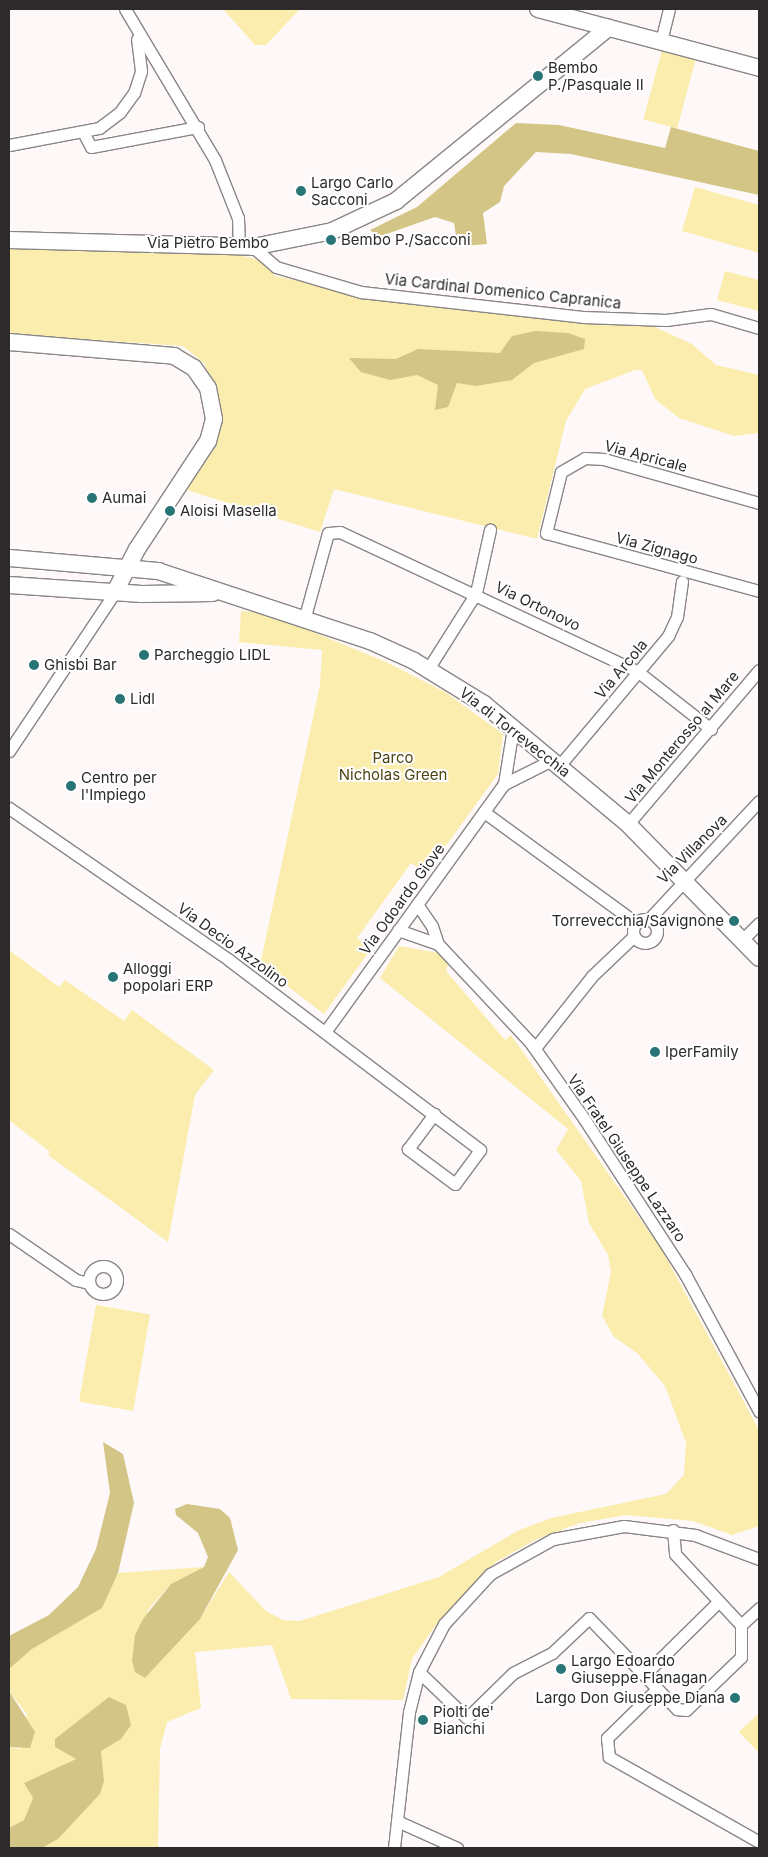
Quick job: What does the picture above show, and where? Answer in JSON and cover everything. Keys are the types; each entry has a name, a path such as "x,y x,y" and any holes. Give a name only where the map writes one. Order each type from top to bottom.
{"street":[{"path":"125,9 164,75 198,127 228,189 246,246"},
{"path":"538,9 759,68"},
{"path":"661,41 669,9"},
{"path":"9,145 99,128 120,112 134,93 141,71 133,23"},
{"name":"Via Pietro Bembo","path":"9,240 246,246 332,231 396,200 608,28"},
{"path":"141,71 164,75"},
{"path":"83,132 92,147 198,127"},
{"name":"Via Cardinal Domenico Capranica","path":"246,246 276,267 306,279 361,292 583,317 666,320 711,314 759,328"},
{"path":"9,342 174,356 194,368 208,388 214,419 208,441 128,566 115,592 9,751"},
{"name":"Via Apricale","path":"546,533 561,472 585,458 604,459 759,503"},
{"path":"428,669 476,592 490,530"},
{"name":"Via Ortonovo","path":"304,620 328,533 340,532 476,592 638,671 710,729"},
{"name":"Via Zignago","path":"546,533 759,591"},
{"name":"Via di Torrevecchia","path":"9,558 128,566 183,579 215,593 378,644 428,669 514,728 628,824 685,880 759,958"},
{"name":"Via Arcola","path":"556,763 638,671 674,626 682,581"},
{"name":"Via di Torrevecchia","path":"9,585 115,592 215,593"},
{"name":"Via Monterosso al Mare","path":"628,824 759,670"},
{"name":"Via Odoardo Giove","path":"325,1032 504,784 514,728"},
{"name":"Via Odoardo Giove","path":"504,784 556,763"},
{"name":"Via Villanova","path":"649,919 759,801"},
{"name":"Via Decio Azzolino","path":"9,808 325,1032 434,1114 480,1150 455,1184 408,1149 434,1114"},
{"path":"484,812 636,923"},
{"path":"417,904 432,926 438,944"},
{"path":"634,936 642,943 653,940 657,929 649,919 636,923"},
{"path":"536,1048 592,976 634,936 636,923"},
{"path":"742,940 759,923"},
{"path":"398,930 438,944"},
{"name":"Via Fratel Giuseppe Lazzaro","path":"438,944 536,1048 673,1253 759,1410"},
{"path":"9,1234 76,1280 89,1283"},
{"path":"394,1848 409,1712 420,1672 437,1634 461,1602 490,1574 524,1552 592,1529 624,1526 673,1530 759,1559"},
{"path":"420,1672 466,1718 506,1680 552,1653 589,1618 677,1709 686,1710 741,1658 741,1625 675,1554 673,1530"},
{"path":"644,1675 718,1602"},
{"path":"741,1625 759,1608"},
{"path":"657,1689 608,1738 605,1748 611,1759 759,1842"},
{"path":"397,1821 457,1848"}],"green space":[{"path":"223,9 300,9 266,45 255,45"},
{"path":"662,50 696,59 677,129 643,120"},
{"path":"695,187 759,205 759,253 682,231"},
{"path":"9,244 230,253 260,260 275,276 404,303 648,324 692,344 716,365 759,375 759,433 734,436 679,418 655,399 642,370 635,370 585,389 566,421 537,539 334,489 320,532 187,490 216,444 220,422 205,364 183,346 9,334"},
{"path":"725,271 759,280 759,311 717,300"},
{"name":"Parco Nicholas Green","path":"241,611 267,613 386,662 445,692 503,734 498,774 426,873 411,863 357,938 371,949 324,1014 260,965 320,685 322,650 239,642"},
{"path":"399,946 439,953 448,964 446,971 505,1040 511,1035 662,1250 759,1430 759,1526 732,1535 693,1521 626,1515 580,1523 537,1539 496,1562 435,1626 412,1659 403,1700 291,1699 272,1645 195,1652 201,1708 167,1722 160,1749 158,1848 42,1848 58,1839 100,1794 104,1781 101,1751 127,1732 55,1747 76,1759 24,1783 33,1798 24,1820 9,1828 9,1747 21,1749 27,1714 9,1691 9,1669 32,1649 102,1608 118,1573 204,1567 171,1584 148,1610 145,1678 200,1619 229,1572 266,1611 283,1620 300,1621 439,1577 517,1531 551,1518 666,1494 684,1475 686,1443 665,1386 637,1353 614,1337 602,1316 611,1272 608,1255 589,1223 581,1181 556,1150 568,1129 380,978"},
{"path":"9,950 59,987 65,980 124,1021 132,1010 214,1070 195,1095 168,1242 48,1155 50,1152 9,1120"},
{"path":"96,1305 150,1315 133,1411 79,1402"},
{"path":"759,1715 759,1753 739,1732"}],"shaded area":[{"path":"516,123 559,125 665,148 671,127 759,151 759,195 571,154 536,152 504,186 500,202 483,213 487,244 463,246 457,242 454,223 435,217 378,237 370,230 417,207"},
{"path":"535,331 568,333 585,339 584,349 534,363 512,380 476,386 457,383 448,407 435,410 438,385 417,375 390,380 361,372 349,358 396,359 418,349 500,353 512,336"},
{"path":"103,1442 123,1454 134,1503 118,1573 102,1608 32,1649 9,1669 9,1636 49,1615 78,1587 96,1549 110,1493"},
{"path":"187,1504 220,1509 230,1518 238,1550 200,1619 145,1678 135,1672 132,1661 135,1635 143,1619 171,1584 204,1567 208,1557 198,1533 176,1515 175,1509"},
{"path":"9,1691 35,1732 30,1748 9,1747"},
{"path":"109,1697 126,1705 131,1725 121,1739 101,1751 104,1781 100,1794 58,1839 42,1848 9,1848 9,1828 24,1820 33,1798 24,1783 76,1759 55,1747 55,1739"}],"place":[{"name":"Bembo P./Pasquale II","path":"538,76"},
{"name":"Largo Carlo Sacconi","path":"301,191"},
{"name":"Bembo P./Sacconi","path":"331,240"},
{"name":"Aumai","path":"92,498"},
{"name":"Aloisi Masella","path":"170,511"},
{"name":"Parcheggio LIDL","path":"144,655"},
{"name":"Ghisbi Bar","path":"34,665"},
{"name":"Lidl","path":"120,699"},
{"name":"Centro per l'Impiego","path":"71,786"},
{"name":"Torrevecchia/Savignone","path":"734,921"},
{"name":"Alloggi popolari ERP","path":"113,977"},
{"name":"IperFamily","path":"655,1052"},
{"name":"Largo Edoardo Giuseppe Flanagan","path":"561,1669"},
{"name":"Largo Don Giuseppe Diana","path":"735,1698"},
{"name":"Piolti de' Bianchi","path":"423,1720"}]}
